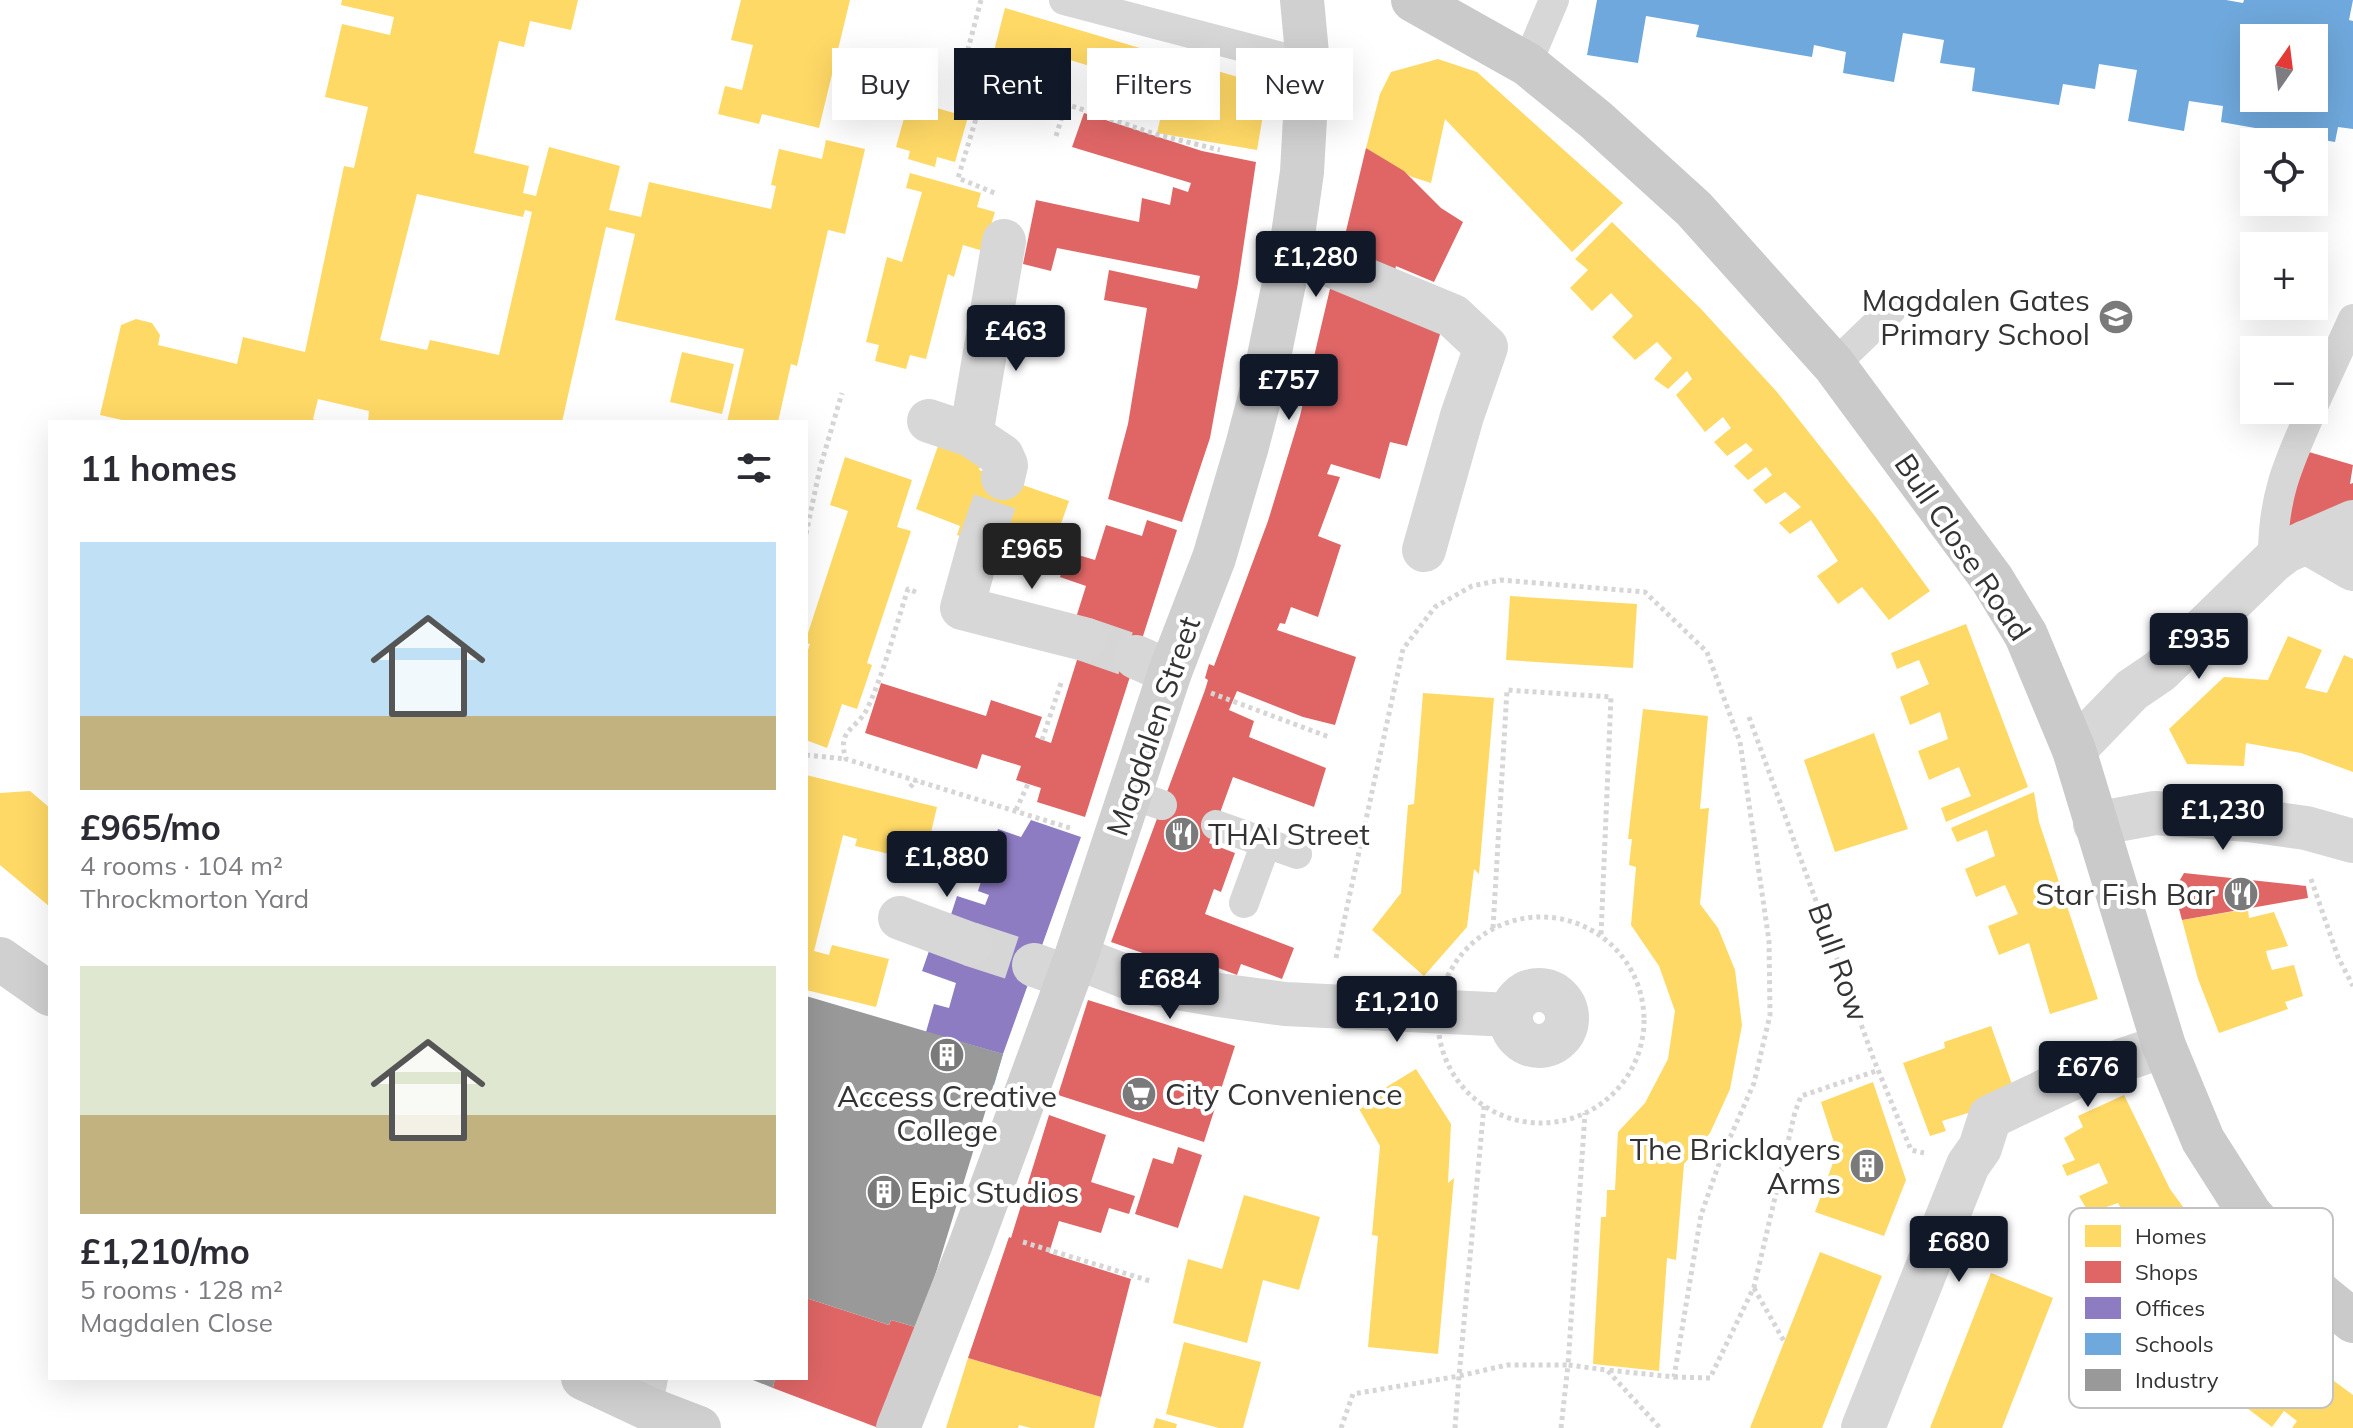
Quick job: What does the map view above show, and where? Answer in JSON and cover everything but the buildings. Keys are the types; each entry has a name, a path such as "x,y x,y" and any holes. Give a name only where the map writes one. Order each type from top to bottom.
{"main road":[{"name":"Bull Close Road","path":"1413,0 1527,64 1596,120 1694,209 1834,365 1992,579 2026,635 2074,750 2164,1046 2203,1140 2246,1208"},
{"name":"Bull Close Road","path":"2333,1305 2353,1321"}],"street":[{"name":"Magdalen Street","path":"1302,0 1306,48"},
{"name":"Magdalen Street","path":"898,1428 977,1227 1059,966 1113,842 1146,800 1158,670 1214,558 1264,381 1291,249 1305,120"},
{"path":"971,435 1004,241"},
{"path":"1291,249 1453,316 1486,347 1462,416 1424,550"},
{"path":"929,421 971,435 1002,456 1006,465 1003,478"},
{"path":"2074,750 2132,690 2160,671 2290,551 2353,522"},
{"path":"980,543 946,603 1081,638"},
{"path":"2290,551 2353,569"},
{"path":"2095,824 2155,813 2306,828 2353,841"},
{"path":"900,918 970,944"},
{"path":"0,959 48,993"},
{"path":"1059,966 1285,1004 1510,1015"},
{"path":"1863,1428 1968,1165 1980,1148 1990,1117 2081,1074 2164,1046"},
{"path":"592,1380 650,1393 699,1428"}],"lane":[{"path":"1064,0 1247,48"},
{"path":"1527,64 1554,0"},
{"path":"1834,365 1892,309"},
{"path":"2328,373 2353,319"},
{"path":"2290,551 2273,524 2285,470 2306,424"},
{"path":"1216,825 1297,854"},
{"path":"1244,903 1266,843"}],"path":[{"path":"981,0 962,72 988,79 958,178 997,194 1004,241"},
{"path":"1056,136 1066,104 1158,135 1220,150"},
{"path":"808,525 820,468 842,393"},
{"path":"1326,1006 1403,649 1435,607 1472,586 1501,580 1645,592 1707,652 1740,742 1769,941 1770,1015 1754,1083 1721,1158 1701,1215 1674,1377"},
{"path":"846,759 842,745 848,729 867,710 908,589 946,603"},
{"path":"1042,740 1081,638"},
{"path":"1158,670 1329,737"},
{"path":"1493,928 1507,690 1611,697 1601,935"},
{"name":"Bull Row","path":"1749,717 1911,1150 1968,1165"},
{"path":"808,755 846,759 1113,842"},
{"path":"910,787 917,780"},
{"path":"1016,810 1028,784"},
{"path":"2306,828 2312,888 2338,957 2353,986"},
{"path":"1341,1428 1353,1394 1507,1365 1568,1365 1710,1378 1754,1287 1801,1096 1879,1070"},
{"path":"1455,1428 1484,1106"},
{"path":"1561,1428 1585,1113"},
{"path":"977,1227 1150,1281"},
{"path":"1754,1287 1785,1343"},
{"path":"1607,1370 1660,1428"}],"tunnel":[{"path":"980,543 1003,478"},
{"path":"1084,639 1136,657"},
{"path":"970,944 1034,965"}],"place":[{"name":"Magdalen Gates Primary School","path":"2116,317"},
{"name":"THAI Street","path":"1182,834"},
{"name":"Star Fish Bar","path":"2241,894"},
{"name":"Access Creative College","path":"947,1055"},
{"name":"City Convenience","path":"1139,1094"},
{"name":"The Bricklayers Arms","path":"1867,1166"},
{"name":"Epic Studios","path":"884,1192"}]}
